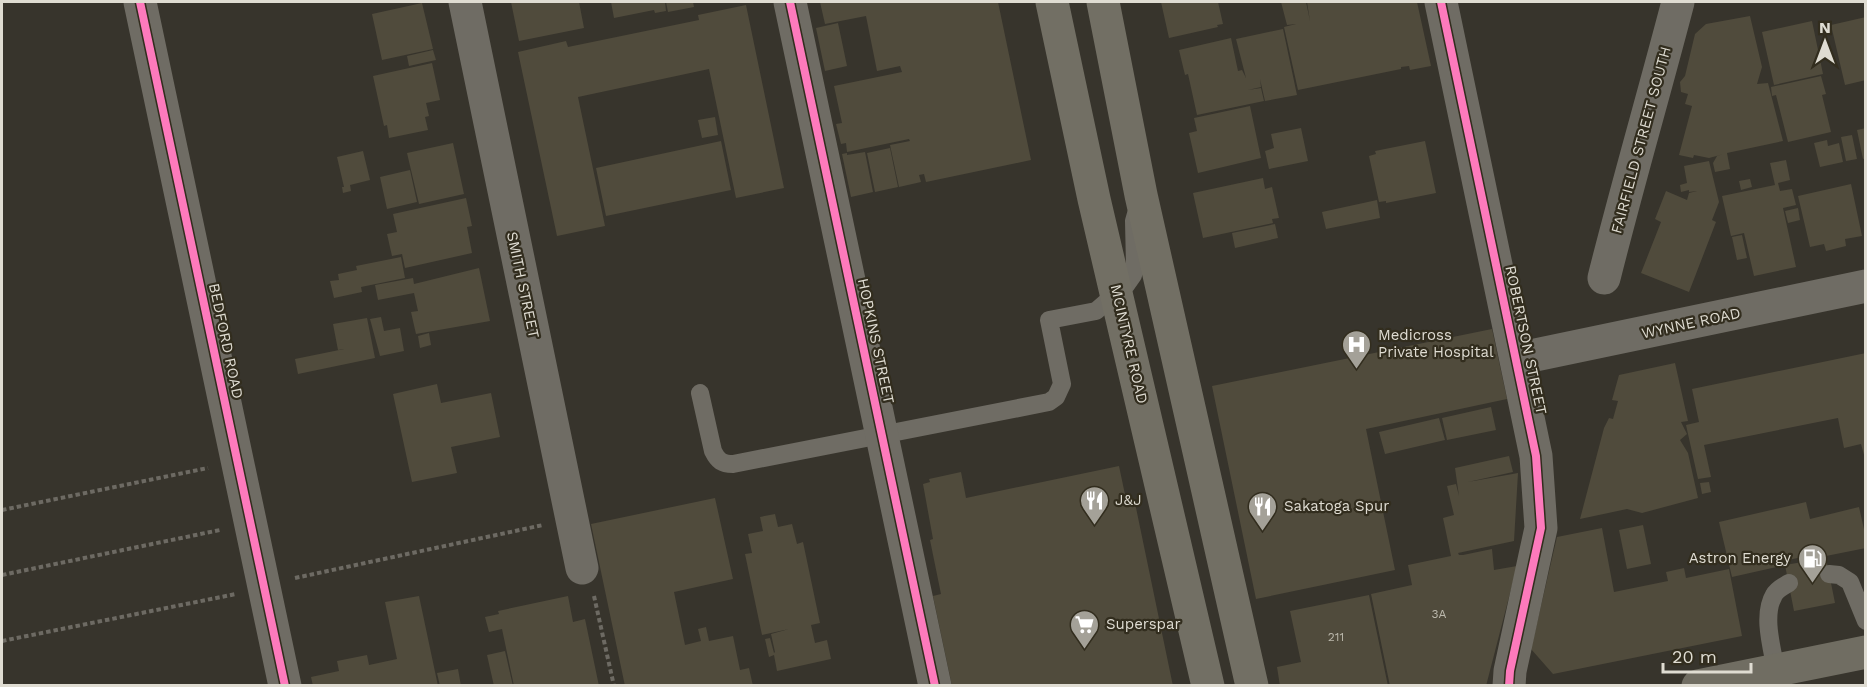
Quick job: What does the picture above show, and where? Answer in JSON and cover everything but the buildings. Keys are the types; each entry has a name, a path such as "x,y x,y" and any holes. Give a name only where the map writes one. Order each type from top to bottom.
{"main road":[{"name":"MCINTYRE ROAD","path":"1052,2 1094,200 1118,294 1208,686"},
{"path":"1102,2 1141,195 1252,686"},
{"path":"1698,686 1866,652"}],"street":[{"name":"BEDFORD ROAD","path":"140,2 285,686"},
{"name":"SMITH STREET","path":"465,2 588,580"},
{"name":"HOPKINS STREET","path":"790,2 935,686"},
{"name":"ROBERTSON STREET","path":"1441,2 1536,456 1540,528 1510,671 1509,686"},
{"name":"FAIRFIELD STREET SOUTH","path":"1604,279 1626,189 1654,96 1678,2"},
{"name":"WYNNE ROAD","path":"1516,359 1866,286"}],"lane":[{"path":"700,393 713,451 723,464 733,464 1049,402 1056,397 1062,384 1049,320 1096,311 1126,285 1133,275 1134,221 1141,195"},
{"path":"1829,574 1839,575 1850,582 1866,621"},
{"path":"1776,670 1768,628 1770,610 1774,595 1789,583"}],"path":[{"path":"2,510 217,466"},
{"path":"288,583 294,579 544,525"},
{"path":"2,575 230,528"},
{"path":"588,580 614,686"},
{"path":"2,641 239,594"}],"cycle path":[{"path":"140,2 285,686"},
{"path":"790,2 935,686"},
{"path":"1441,2 1536,456 1541,528 1510,671 1509,686"}],"place":[{"name":"Medicross Private Hospital","path":"1357,370"},
{"name":"J&J","path":"1094,526"},
{"name":"Sakatoga Spur","path":"1263,532"},
{"name":"Astron Energy","path":"1812,584"},
{"name":"Superspar","path":"1085,650"}]}
